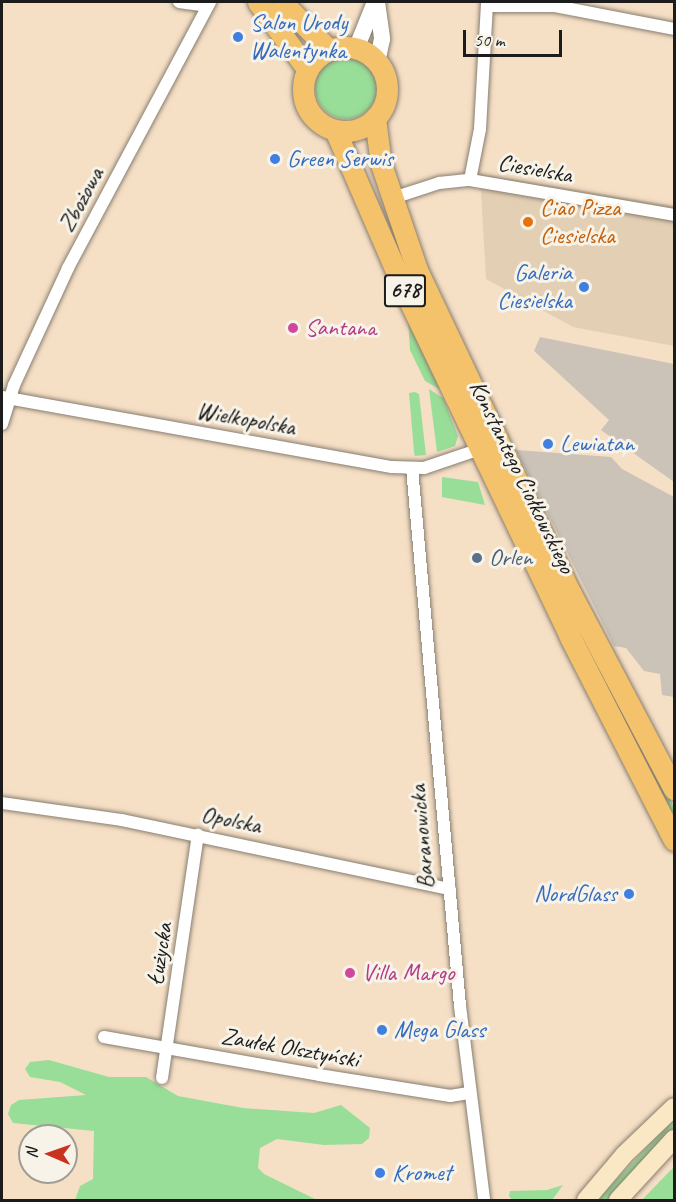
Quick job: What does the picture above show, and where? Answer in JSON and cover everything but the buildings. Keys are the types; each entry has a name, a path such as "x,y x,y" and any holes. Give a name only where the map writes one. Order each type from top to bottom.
{"highway":[{"path":"258,2 308,70"},
{"path":"282,2 329,50"},
{"path":"375,118 357,129 336,130 315,118 306,104 303,83 308,70 329,50 356,49 377,62"},
{"name":"678","path":"375,118 386,90 377,62"},
{"name":"Konstantego Ciołkowskiego","path":"375,118 381,164 390,199 417,270 511,470 611,672 675,789"},
{"name":"Konstantego Ciołkowskiego","path":"336,130 405,292 480,449 675,840"}],"main road":[{"path":"585,1200 624,1155 675,1107"},
{"path":"618,1200 675,1139"}],"street":[{"path":"179,2 209,4"},
{"path":"356,49 376,2"},
{"path":"376,2 382,39 377,62"},
{"name":"Zbożowa","path":"2,424 5,397 68,268 209,4"},
{"path":"470,180 480,129 487,4 555,6 675,28"},
{"name":"Ciesielska","path":"390,199 439,183 470,180 675,215"},
{"name":"Wielkopolska","path":"5,397 412,468 434,466 480,449"},
{"name":"Baranowicka","path":"412,468 469,1093 484,1200"},
{"name":"Opolska","path":"2,803 198,835 450,889"},
{"name":"Łużycka","path":"162,1078 198,835"},
{"name":"Zaułek Olsztyński","path":"104,1037 374,1084 450,1095 469,1093"}],"shaded area":[{"path":"480,174 674,206 674,346 573,327 486,279"},
{"path":"540,337 674,364 674,482 601,430 609,420 534,351"},
{"path":"516,450 611,457 622,469 674,497 674,697 662,695 660,674 644,671 626,648 614,646"}],"green space":[{"path":"346,57 368,66 377,88 368,110 346,119 324,110 315,88 324,66"},
{"path":"408,317 441,390 425,381 410,350"},
{"path":"429,389 443,398 458,436 455,446 437,452"},
{"path":"409,393 419,394 426,455 415,456"},
{"path":"442,477 478,482 485,505 442,497"},
{"path":"551,578 669,796 674,808 674,824"},
{"path":"49,1060 109,1077 146,1077 178,1096 243,1108 314,1113 341,1105 370,1128 369,1138 362,1144 324,1145 277,1139 260,1148 258,1168 264,1174 317,1200 75,1200 80,1186 93,1179 94,1131 78,1129 78,1124 13,1123 8,1114 11,1105 19,1100 86,1095 60,1082 30,1077 25,1069 30,1062"},
{"path":"674,1119 674,1128 607,1200 597,1200"},
{"path":"674,1167 674,1200 642,1200 665,1176"},
{"path":"563,1185 552,1200 512,1200 509,1196 510,1191 547,1190"}],"place":[{"name":"Salon Urody Walentynka","path":"238,37"},
{"name":"Green Serwis","path":"275,159"},
{"name":"Ciao Pizza Ciesielska","path":"528,222"},
{"name":"Galeria Ciesielska","path":"584,287"},
{"name":"Santana","path":"293,328"},
{"name":"Lewiatan","path":"548,444"},
{"name":"Orlen","path":"477,558"},
{"name":"NordGlass","path":"629,894"},
{"name":"Villa Margo","path":"350,973"},
{"name":"Mega Glass","path":"382,1030"},
{"name":"Kromet","path":"380,1173"}]}
